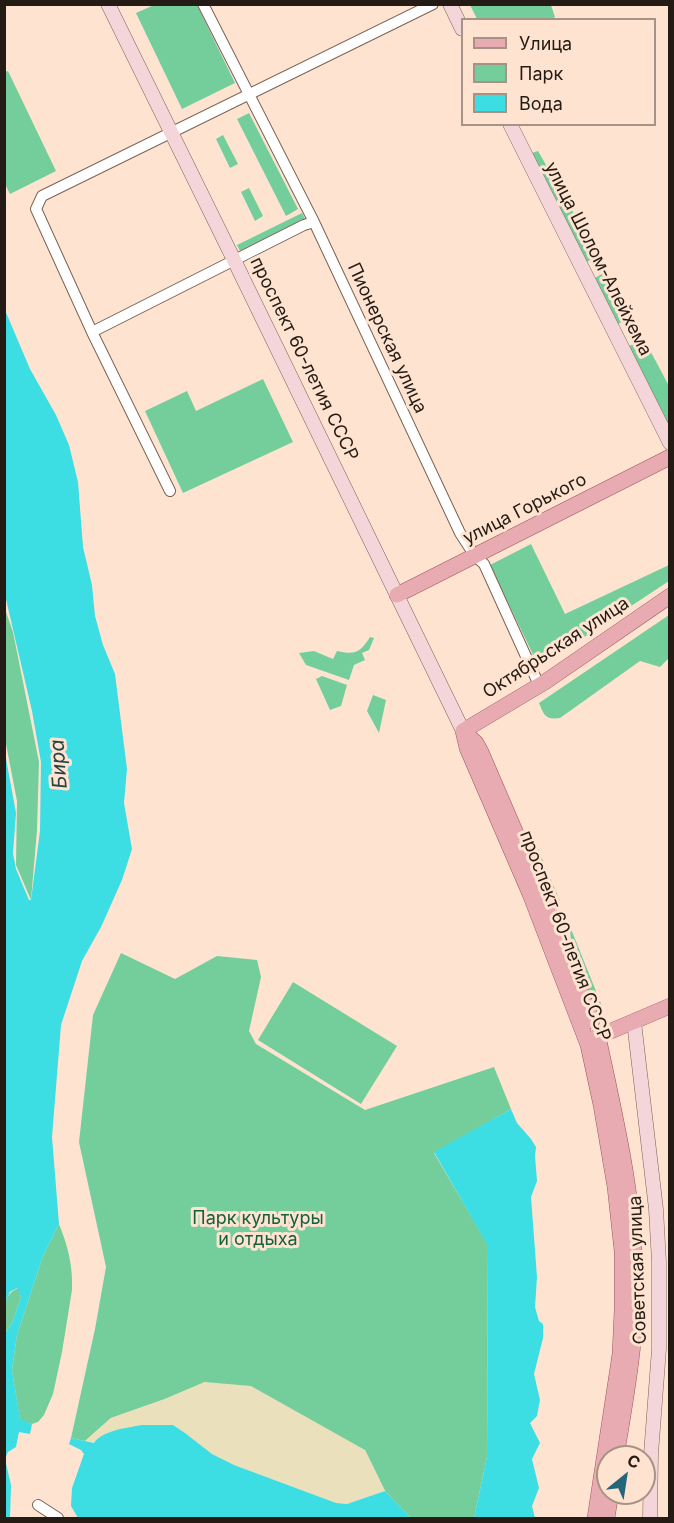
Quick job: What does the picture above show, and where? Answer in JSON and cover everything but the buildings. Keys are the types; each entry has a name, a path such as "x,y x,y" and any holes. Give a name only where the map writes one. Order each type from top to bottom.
{"main road":[{"name":"проспект 60-летия СССР","path":"108,4 464,731 467,748 592,1039 613,1105 627,1186 634,1249 632,1352 618,1445"},
{"path":"450,4 461,27"},
{"name":"улица Шолом-Алейхема","path":"511,126 669,443"},
{"name":"улица Горького","path":"397,595 669,457"},
{"name":"Октябрьская улица","path":"464,731 539,685 669,596"},
{"name":"проспект 60-летия СССР","path":"464,731 481,752 540,889 592,1021 592,1039 615,1187 622,1251 620,1354 601,1518"},
{"path":"592,1039 669,1006"},
{"name":"Советская улица","path":"634,1022 656,1209 659,1263 659,1349 651,1454 650,1518"}],"street":[{"name":"Пионерская улица","path":"203,4 314,222 460,533 475,556 484,564 539,685"},
{"path":"171,491 92,332 36,209 42,196 250,96 433,4"},
{"path":"92,332 314,222"},
{"path":"38,1505 58,1518"}],"green space":[{"path":"154,5 197,5 235,83 182,109 136,13"},
{"path":"470,5 551,5 555,17 553,18 476,18"},
{"path":"8,71 56,171 10,194 4,182 4,72"},
{"path":"249,113 298,209 286,216 237,119"},
{"path":"223,135 238,164 230,168 216,139"},
{"path":"538,151 598,255 587,262 531,156 532,153"},
{"path":"249,188 263,216 255,221 241,192"},
{"path":"302,213 305,219 240,251 237,245"},
{"path":"607,271 638,331 636,332 628,319 618,324 624,338 595,278"},
{"path":"644,339 669,386 669,432 629,346"},
{"path":"263,379 293,442 183,493 145,411 187,391 196,411"},
{"path":"531,544 565,614 669,565 669,581 539,667 490,565"},
{"path":"5,609 13,632 39,762 37,830 31,900 16,865 17,801 5,739"},
{"path":"669,615 669,658 660,667 640,661 560,718 551,718 544,714 539,703"},
{"path":"370,637 374,638 369,650 362,653 365,660 354,665 349,680 306,665 299,653 314,651 333,659 337,651 353,653 360,650"},
{"path":"322,676 347,685 341,706 330,710 316,679"},
{"path":"373,695 386,700 379,733 367,711"},
{"path":"538,849 559,902 545,883 531,851"},
{"path":"571,929 604,1011 594,1015 572,951"},
{"name":"Парк культуры и отдыха","path":"121,953 175,979 217,956 257,960 261,977 249,1031 256,1044 365,1110 494,1067 511,1109 434,1153 488,1245 487,1457 474,1518 411,1518 385,1491 365,1450 205,1382 111,1418 85,1441 71,1438 106,1267 79,1142 93,1015"},
{"path":"293,982 397,1046 361,1104 258,1040"},
{"path":"59,1224 69,1256 72,1290 53,1394 44,1415 38,1422 32,1424 20,1420 12,1370 17,1335 43,1256"},
{"path":"18,1288 21,1297 12,1323 5,1333 4,1307 8,1296"}],"sand":[{"path":"205,1382 251,1386 365,1450 385,1491 347,1504 336,1503 234,1465 212,1454 172,1425 95,1443 85,1441 111,1418"}],"water":[{"name":"Бира","path":"5,310 30,369 56,415 69,445 78,482 83,547 92,585 95,616 103,645 115,674 127,769 124,803 132,849 122,880 101,927 82,961 61,1025 52,1137 59,1224 43,1256 17,1335 12,1370 20,1419 32,1424 30,1434 19,1432 16,1447 8,1452 5,1459 11,1485 10,1518 4,1518 5,1333 12,1323 21,1297 17,1288 10,1292 5,1303 5,753 16,813 13,853 16,869 29,900 31,900 40,831 41,762 32,711 5,595"},
{"path":"511,1109 517,1123 536,1147 537,1181 531,1197 537,1277 535,1307 539,1321 543,1324 543,1338 534,1374 540,1400 537,1416 530,1423 540,1443 532,1459 539,1488 532,1506 535,1518 474,1518 487,1457 488,1246 434,1152"},
{"path":"142,1425 173,1425 212,1454 234,1465 336,1503 347,1504 385,1491 411,1518 78,1518 71,1506 72,1488 84,1454 69,1444 71,1438 94,1443 109,1432"}]}
